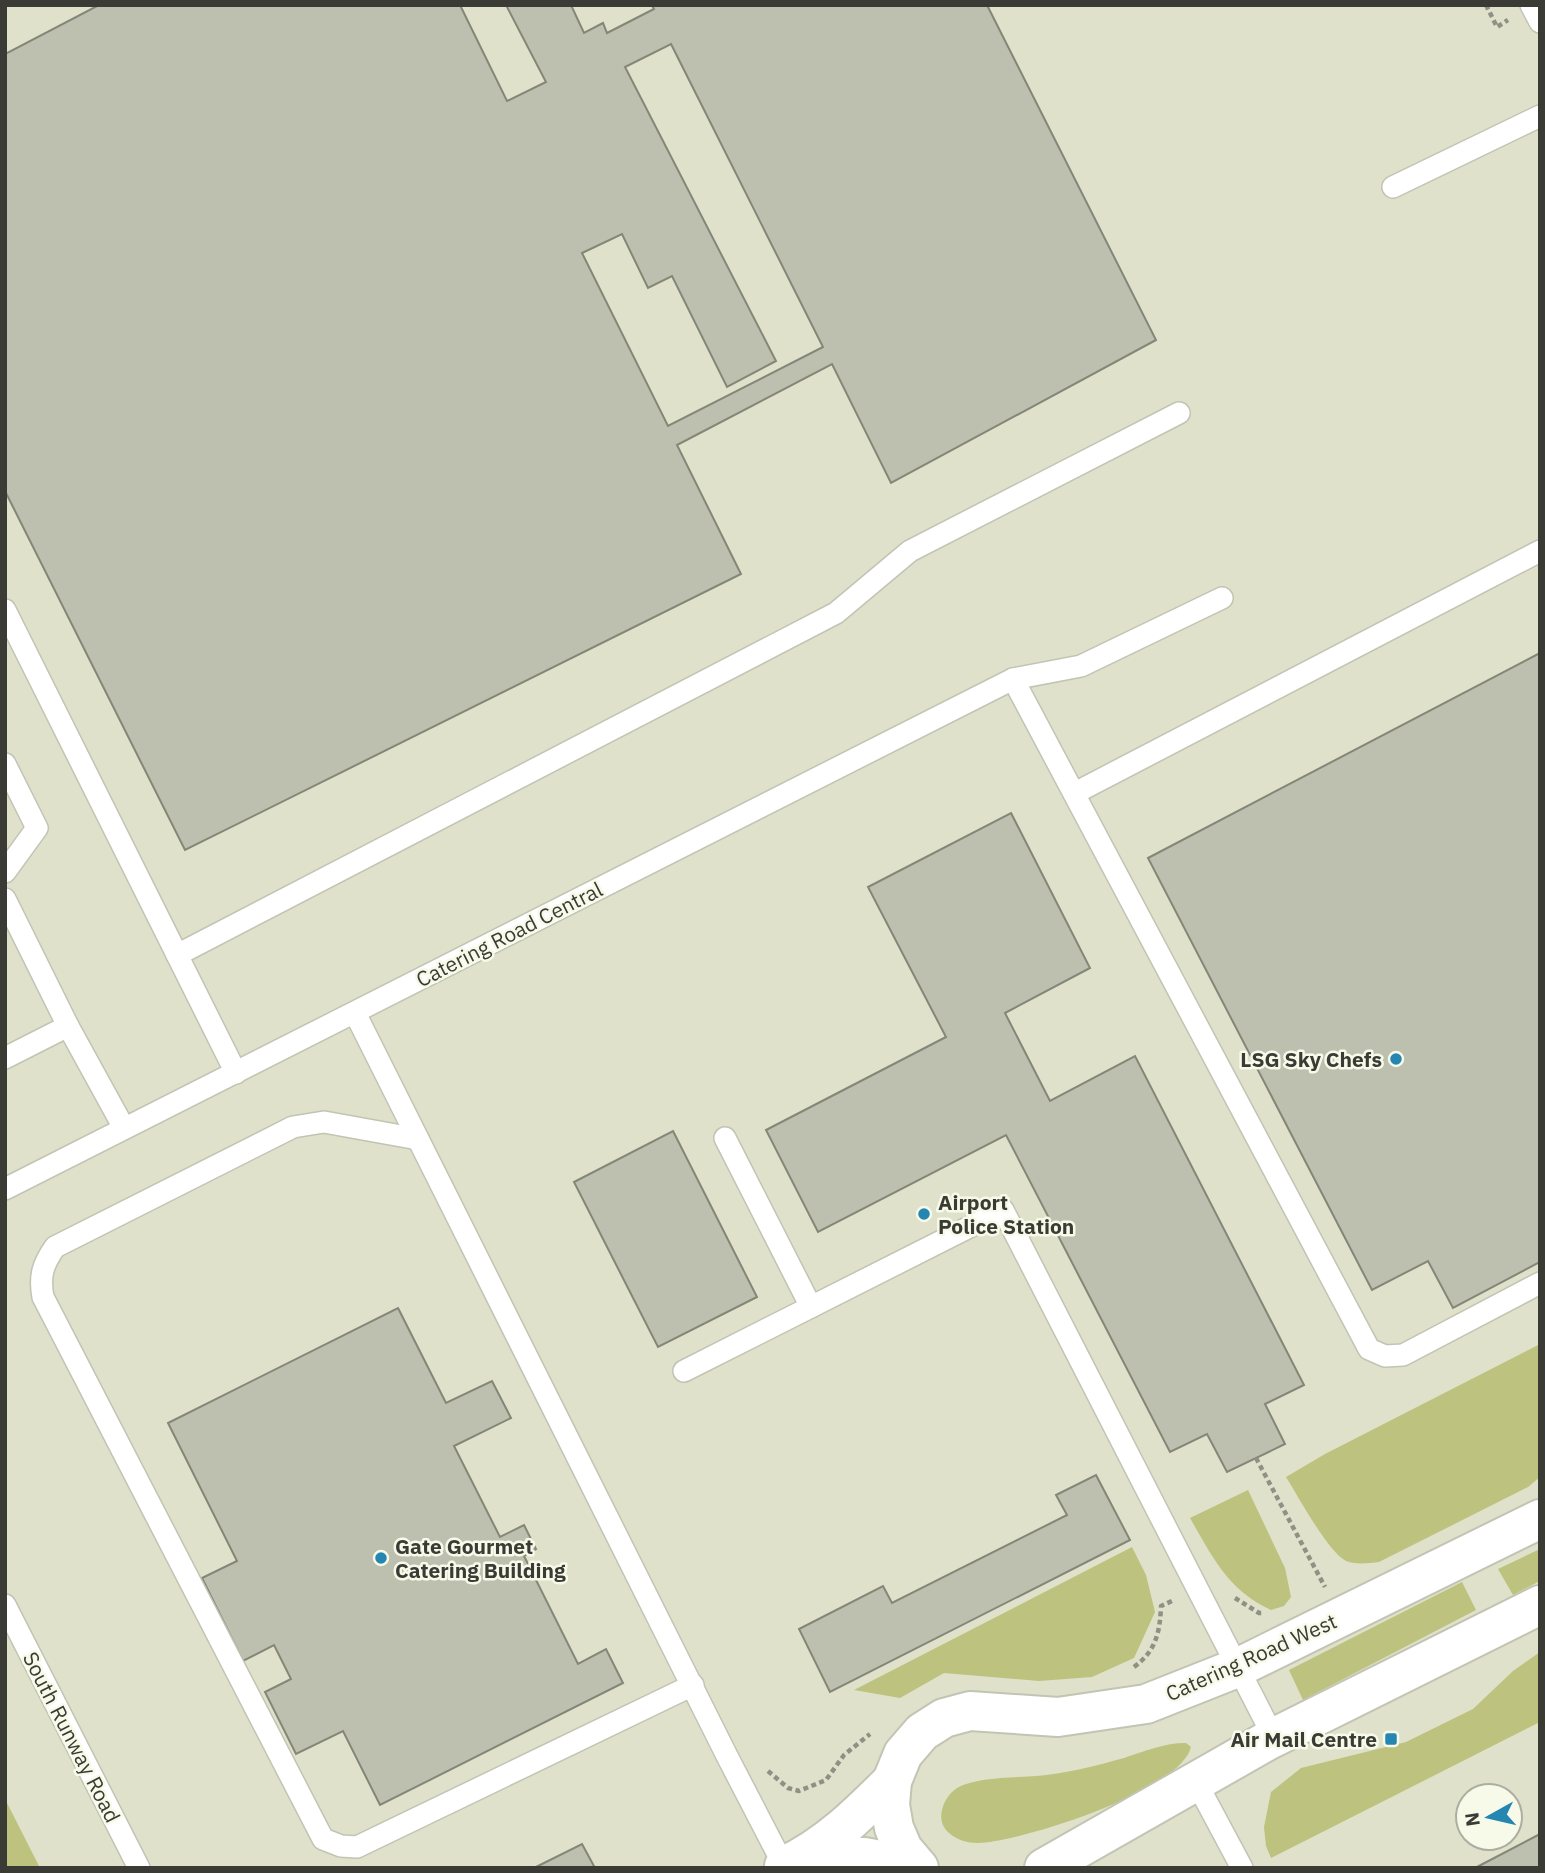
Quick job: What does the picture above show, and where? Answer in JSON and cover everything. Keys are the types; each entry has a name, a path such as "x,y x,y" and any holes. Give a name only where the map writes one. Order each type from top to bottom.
{"street":[{"name":"Catering Road West","path":"918,1868 904,1849 894,1828 890,1805 892,1781 903,1754 922,1732 944,1717 970,1711 1058,1717 1146,1704 1237,1668 1540,1519"},
{"path":"1044,1868 1195,1780 1274,1738 1540,1605"},
{"name":"Catering Road West","path":"789,1863 853,1820 892,1781"},
{"name":"Catering Road West","path":"789,1863 864,1857 918,1868"}],"lane":[{"path":"1531,5 1540,22"},
{"path":"1393,187 1540,116"},
{"path":"177,955 836,613 910,551 1180,412"},
{"path":"1075,793 1540,551"},
{"name":"Catering Road Central","path":"5,1189 1013,679 1081,666 1222,598"},
{"path":"5,610 236,1073"},
{"path":"1013,679 1369,1349 1385,1356 1403,1355 1540,1283"},
{"path":"5,764 37,828 5,872"},
{"path":"5,899 68,1026 124,1128"},
{"path":"355,1013 693,1685 789,1863"},
{"path":"5,1058 68,1026"},
{"path":"418,1139 324,1122 293,1127 55,1247 44,1263 40,1282 43,1297 323,1839 341,1846 356,1847 693,1685"},
{"path":"725,1138 811,1307"},
{"path":"684,1371 1003,1210 1274,1738"},
{"name":"South Runway Road","path":"5,1605 139,1868"},
{"path":"1195,1780 1242,1868"}],"path":[{"path":"1486,5 1497,27"},
{"path":"1256,1458 1329,1594"},
{"path":"1233,1596 1241,1604 1259,1613 1270,1613"},
{"path":"1127,1671 1144,1660 1155,1644 1160,1627 1161,1606"},
{"path":"766,1769 788,1788 799,1791 815,1784"}],"shaded area":[{"path":"5,5 1540,5 1540,1868 5,1868"}],"green space":[{"path":"1540,1344 1540,1477 1528,1487 1379,1562 1354,1563 1339,1556 1322,1535 1286,1477 1325,1454"},
{"path":"1248,1490 1285,1568 1291,1597 1284,1606 1271,1610 1243,1593 1223,1572 1190,1518"},
{"path":"1132,1547 1146,1575 1155,1612 1134,1658 1092,1677 1039,1681 944,1673 900,1698 854,1690"},
{"path":"1540,1549 1540,1581 1513,1595 1498,1569"},
{"path":"1462,1582 1476,1610 1303,1700 1289,1670"},
{"path":"1540,1652 1540,1722 1271,1858 1266,1846 1264,1827 1271,1792 1301,1768 1406,1742 1473,1709 1513,1671"},
{"path":"1186,1743 1191,1747 1181,1764 1159,1780 1097,1811 1061,1824 1028,1834 978,1843 956,1838 944,1828 941,1816 944,1803 952,1792 966,1784 988,1779 1066,1772 1115,1761 1162,1746"},
{"path":"5,1799 40,1868 5,1868"}],"building":[{"path":"99,5 460,5 507,101 546,82 506,5 571,5 584,33 603,23 607,33 654,9 652,5 987,5 1156,340 891,483 832,364 677,445 741,574 185,850 5,491 5,54","holes":["671,44 823,347 668,426 582,253 622,234 648,288 672,276 727,387 776,361 625,67"]},
{"name":"LSG Sky Chefs","path":"1540,653 1540,1262 1453,1308 1428,1261 1372,1290 1148,858"},
{"path":"1011,813 1090,968 1005,1013 1050,1101 1135,1056 1304,1385 1265,1404 1285,1444 1227,1472 1207,1434 1170,1452 1006,1135 818,1232 766,1130 946,1037 868,887"},
{"path":"673,1131 757,1297 658,1347 574,1182"},
{"name":"Gate Gourmet Catering Building","path":"398,1308 446,1403 492,1381 511,1418 454,1446 500,1537 524,1525 536,1549 524,1556 578,1664 606,1649 623,1683 380,1805 343,1731 296,1754 265,1692 291,1679 274,1645 243,1661 202,1578 237,1561 168,1423"},
{"path":"1096,1475 1130,1540 830,1692 799,1629 883,1586 892,1603 1067,1515 1056,1495"},
{"path":"1540,1834 1540,1868 1475,1868 1506,1852 1524,1852 1524,1842"},
{"path":"582,1844 595,1868 536,1867"}],"place":[{"name":"LSG Sky Chefs","path":"1396,1059"},
{"name":"Airport Police Station","path":"924,1214"},
{"name":"Gate Gourmet Catering Building","path":"381,1558"},
{"name":"Air Mail Centre","path":"1391,1739"}]}
